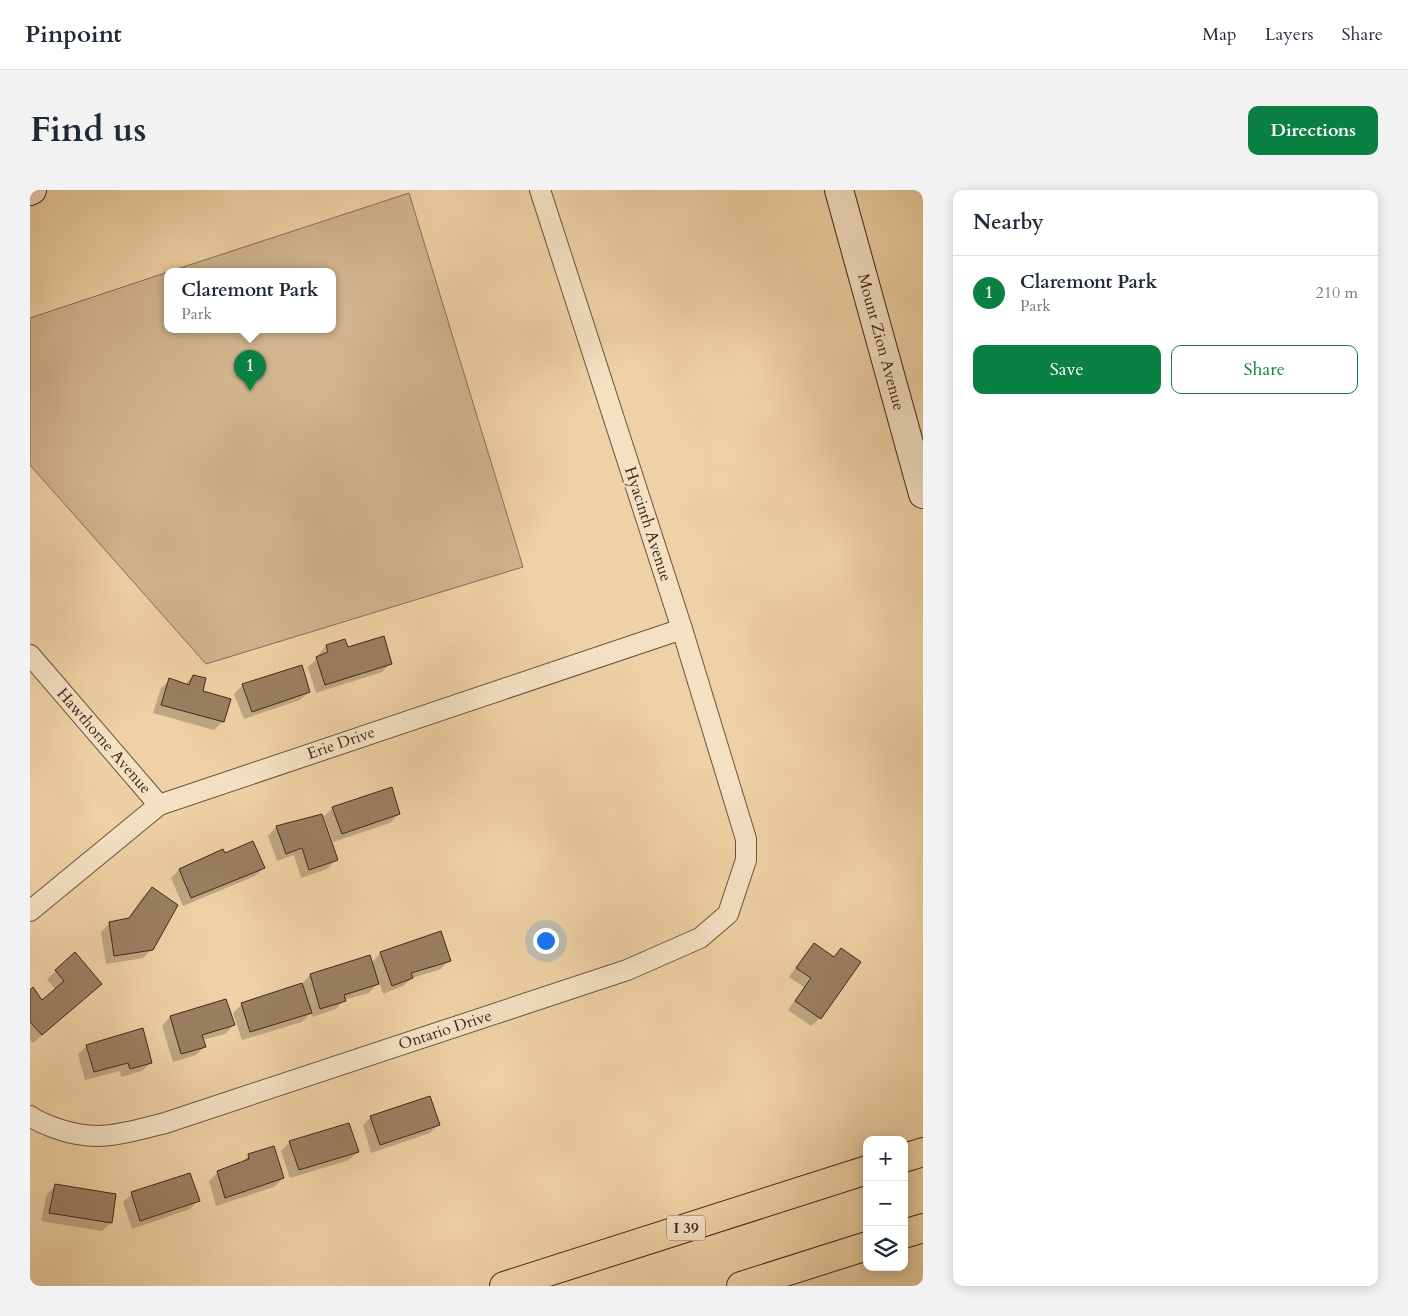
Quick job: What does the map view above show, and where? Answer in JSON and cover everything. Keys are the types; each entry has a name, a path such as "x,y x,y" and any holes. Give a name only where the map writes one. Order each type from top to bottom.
{"highway":[{"path":"908,1157 923,1152"},
{"name":"I 39","path":"504,1286 863,1171"},
{"path":"908,1233 923,1228"},
{"path":"741,1286 863,1247"}],"main road":[{"name":"Mount Zion Avenue","path":"839,190 923,494"}],"street":[{"name":"Hyacinth Avenue","path":"540,190 682,629 746,839 746,860"},
{"name":"Erie Drive","path":"30,910 159,805 682,629"},
{"name":"Hawthorne Avenue","path":"30,655 159,805"},
{"name":"Ontario Drive","path":"30,1116 38,1122 76,1135 97,1137 119,1135 165,1123 627,970 700,938 728,914 746,860"}],"shaded area":[{"path":"409,193 523,567 206,664 30,465 30,318 164,273 164,333 336,333 336,268 180,268"}],"building":[{"path":"384,636 392,664 325,685 316,657 328,652 326,645 345,639 348,647"},
{"path":"302,665 310,692 252,712 242,684"},
{"path":"193,675 206,678 203,691 231,699 224,722 161,705 169,678 189,685"},
{"path":"392,787 400,814 342,834 332,807"},
{"path":"322,814 338,860 309,870 302,848 286,854 276,826"},
{"path":"253,841 265,868 191,898 179,869 223,849 225,853"},
{"path":"152,887 178,905 153,950 114,956 109,922 129,918"},
{"path":"441,931 451,961 411,973 413,978 392,986 380,952"},
{"path":"814,943 834,957 841,948 861,962 821,1019 795,1001 811,978 796,968"},
{"path":"75,952 102,984 42,1035 30,1022 30,990 33,987 42,1000 64,981 55,970"},
{"path":"370,955 379,984 344,995 346,1001 320,1009 310,974"},
{"path":"302,983 312,1013 250,1032 241,1003"},
{"path":"226,999 235,1025 202,1035 206,1047 181,1054 170,1016"},
{"path":"143,1028 152,1063 130,1069 128,1063 94,1072 86,1045"},
{"path":"430,1096 440,1125 380,1145 370,1116"},
{"path":"349,1123 359,1152 299,1170 289,1141"},
{"path":"274,1146 284,1178 225,1198 217,1171 249,1159 248,1154"},
{"path":"190,1173 200,1201 140,1221 131,1192"},
{"path":"55,1184 116,1194 112,1223 49,1213"}],"place":[{"name":"Claremont Park","path":"250,391"}]}
